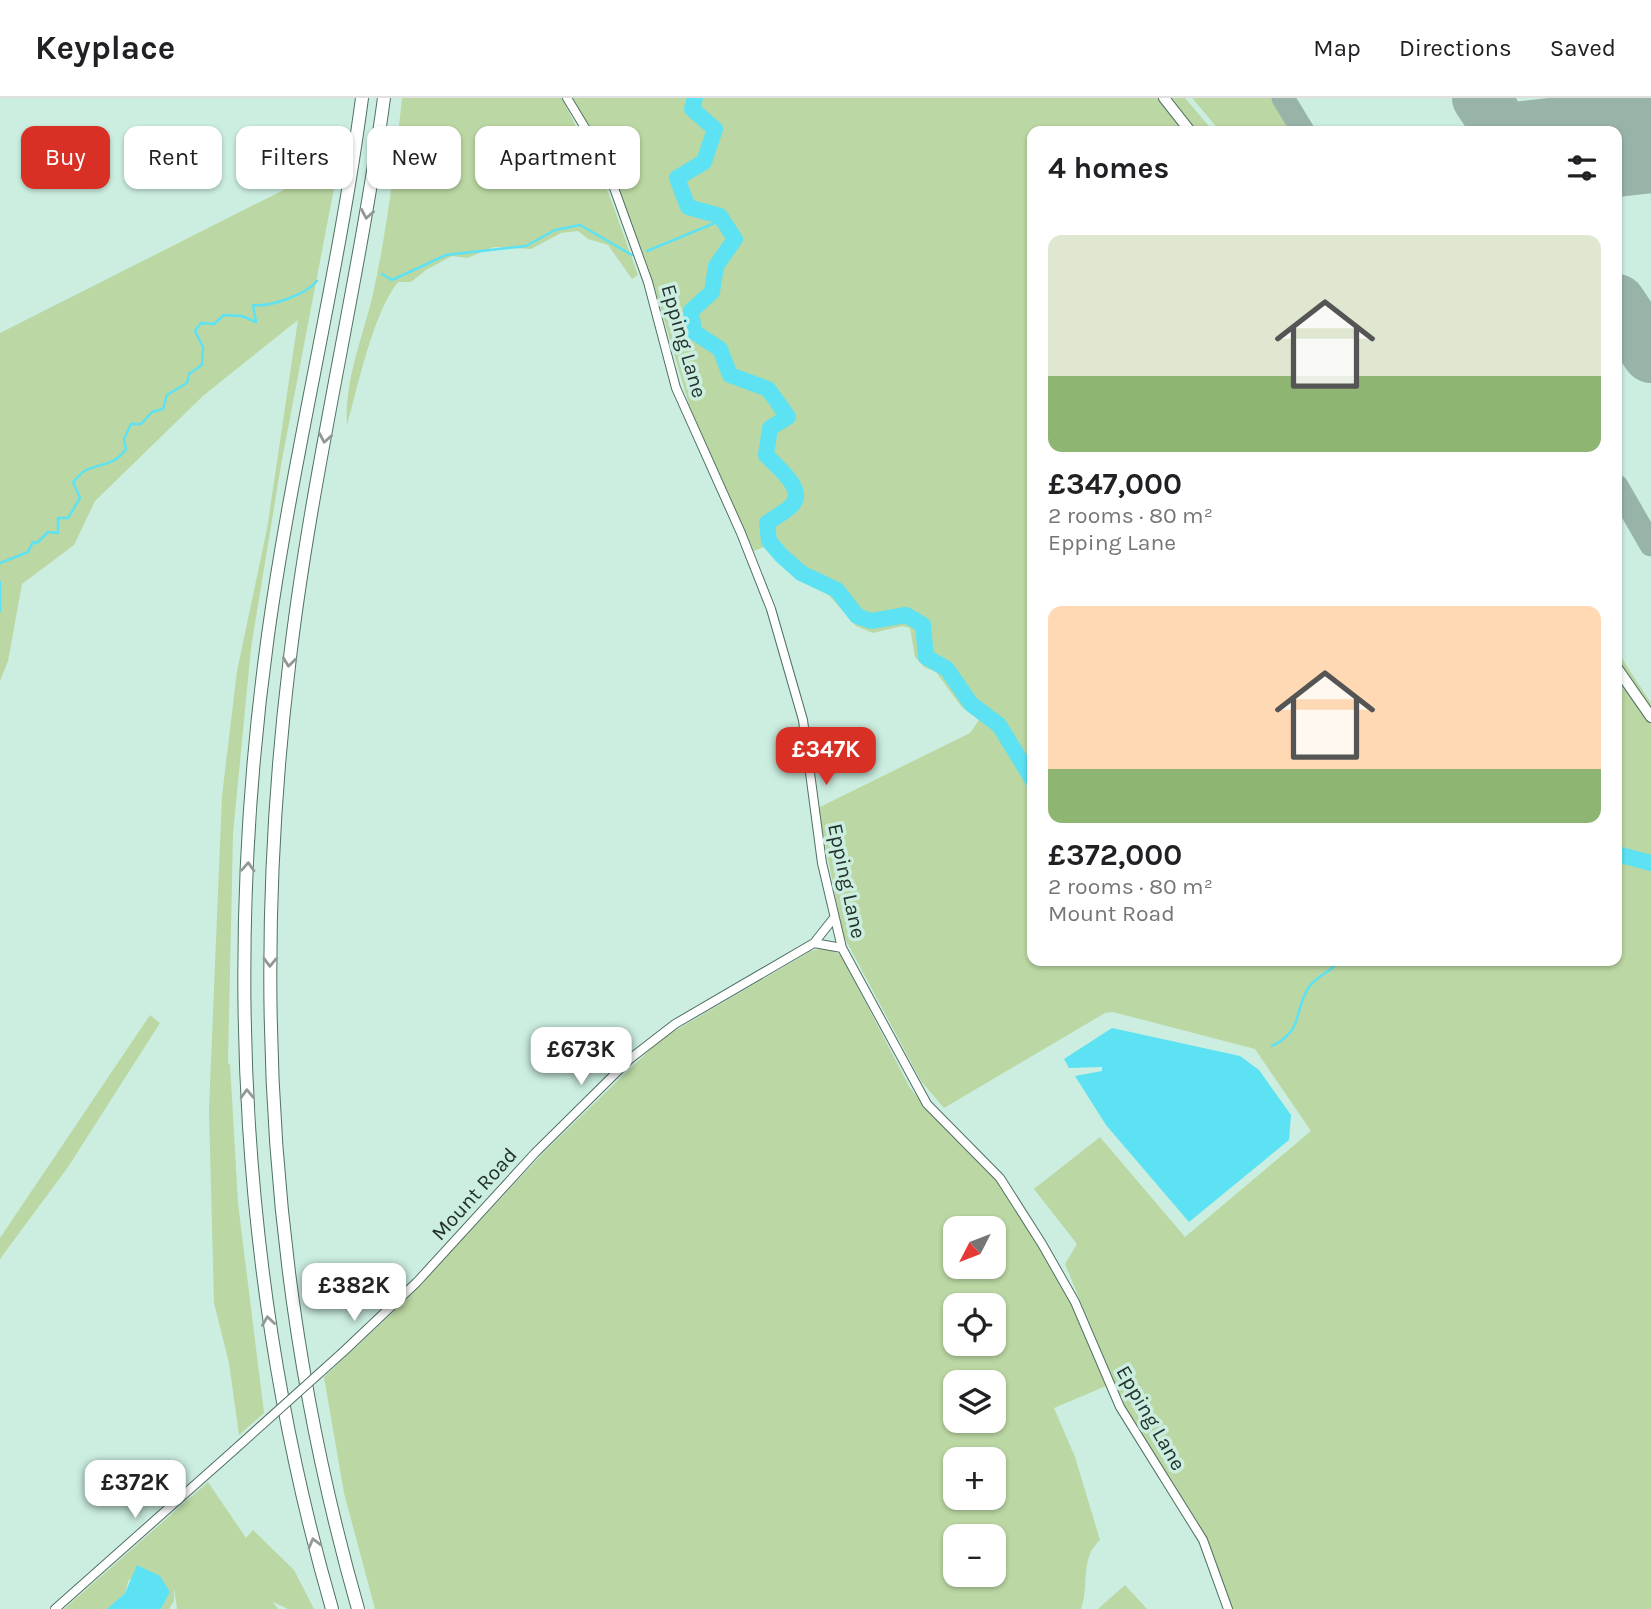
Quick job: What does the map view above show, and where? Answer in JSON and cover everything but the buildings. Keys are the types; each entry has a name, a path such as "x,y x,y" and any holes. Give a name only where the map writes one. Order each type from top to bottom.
{"highway":[{"path":"332,1609 289,1440 262,1280 247,1094 246,919 253,778 267,639 362,98"},
{"path":"358,1609 315,1436 288,1277 272,1104 270,930 275,802 290,651 384,98"}],"main road":[{"path":"1164,98 1187,126"},
{"path":"1622,675 1651,717"}],"street":[{"name":"Epping Lane","path":"567,98 614,188 648,282 676,388 747,545 771,609 806,733 822,863 833,919 842,948 923,1097 1000,1178 1048,1253 1087,1328 1120,1407 1203,1541 1227,1609"},
{"name":"Mount Road","path":"55,1609 417,1282 535,1153 631,1058 676,1024 814,943 833,919"},
{"path":"814,943 842,948"}],"green space":[{"path":"402,98 562,98 576,126 475,126 475,189 607,189 638,275 632,279 608,245 588,239 578,231 561,233 531,249 494,247 467,258 452,256 426,270 411,282 398,282 389,295 374,331 347,425 348,392 373,294 390,189 461,189 461,126 399,126"},
{"path":"573,98 1185,98 1209,126 1027,126 1027,966 1622,966 1622,659 1651,703 1651,1609 1232,1609 1208,1541 1124,1406 1065,1264 1077,1244 1034,1189 1100,1137 1185,1237 1311,1131 1255,1049 1113,1012 1105,1013 944,1108 921,1081 843,935 818,808 970,733 979,720 961,706 936,672 924,667 915,657 910,628 902,626 873,633 856,626 828,594 795,576 766,546 754,551 690,408 650,272 618,189 640,189 640,126 588,126"},
{"path":"1192,98 1273,98 1291,126 1216,126"},
{"path":"285,189 334,189 281,465 251,648 233,834 228,1063 238,1203 264,1413 239,1435 229,1363 214,1303 209,1110 222,796 237,671 267,529 298,320 204,395 95,501 74,545 22,584 8,661 0,681 0,333"},
{"path":"826,948 841,955 910,1088 989,1169 1032,1229 1073,1306 1106,1386 1054,1408 1075,1457 1100,1540 1089,1555 1081,1609 375,1609 344,1493 324,1377 403,1303 544,1152 661,1039 811,951"},
{"path":"150,1015 160,1023 68,1167 0,1259 0,1238"},
{"path":"208,1482 246,1538 253,1530 294,1570 314,1609 288,1609 273,1602 278,1609 177,1609 174,1588 174,1601 169,1609 161,1609 170,1591 129,1579 125,1593 107,1609 64,1609"},
{"path":"1125,1585 1147,1609 1098,1609"}],"water":[{"path":"1112,1028 1240,1056 1259,1070 1291,1115 1289,1140 1189,1222 1106,1125 1075,1076 1102,1071 1102,1067 1069,1068 1064,1059"},
{"path":"137,1565 160,1576 170,1592 161,1609 107,1609 125,1593"}],"waterway":[{"path":"695,98 692,109 715,129 704,162 677,178 688,207 720,216 735,239 716,266 712,292 691,311 694,332 720,349 730,375 768,389 788,417 770,428 766,455 789,479 796,493 795,500 767,523 769,541 801,573 837,590 857,616 871,621 906,615 923,625 926,657 947,669 971,704 999,725 1027,771"},
{"path":"647,251 722,220"},
{"path":"382,274 392,280 446,255 526,246 555,230 580,225 632,255"},
{"path":"0,563 28,552 33,542 37,543 48,532 58,533 58,518 68,518 80,498 73,482 86,470 113,461 122,454 126,449 124,439 131,424 141,424 152,412 163,409 167,395 187,383 189,374 202,365 203,347 195,331 201,323 214,324 224,315 242,316 256,322 253,305 287,299 317,281"},
{"path":"0,582 0,611"},
{"path":"1622,855 1651,863"},
{"path":"1272,1046 1282,1040 1294,1026 1309,987 1334,966"}],"taxiway":[{"path":"1283,98 1300,126"},
{"path":"1622,495 1651,545"}],"runway":[{"path":"1481,98 1500,126"},
{"path":"1558,126 1651,115"},
{"path":"1622,167 1651,164"},
{"path":"1622,310 1651,354"}]}
